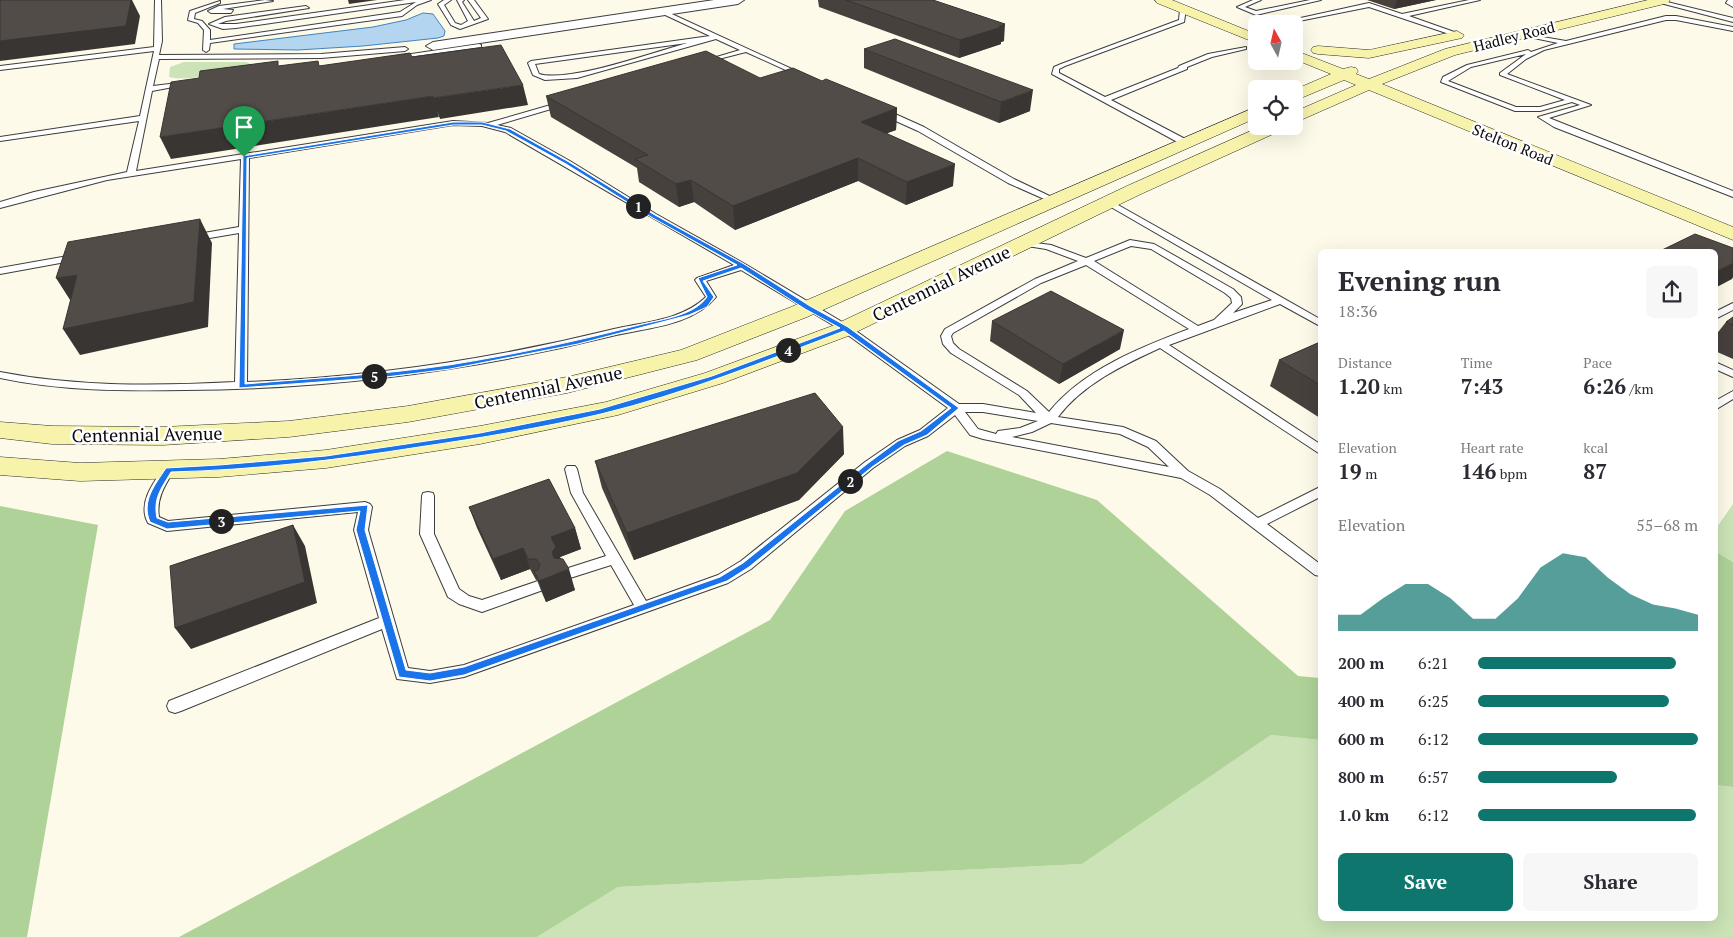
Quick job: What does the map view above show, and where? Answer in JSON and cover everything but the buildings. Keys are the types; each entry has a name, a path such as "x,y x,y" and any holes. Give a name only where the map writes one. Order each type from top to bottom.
{"main road":[{"path":"1161,0 1248,36"},
{"name":"Hadley Road","path":"1499,26 1609,0"},
{"name":"Hadley Road","path":"1368,85 1450,52 1658,1"},
{"path":"1186,10 1248,24"},
{"name":"Hadley Road","path":"1318,50 1369,54 1472,32"},
{"name":"Hadley Road","path":"1342,74 1432,41"},
{"name":"Stelton Road","path":"1303,44 1451,105 1688,197"},
{"name":"Stelton Road","path":"1303,58 1733,234"},
{"path":"1303,92 1342,74"},
{"path":"1303,114 1368,85"},
{"name":"Centennial Avenue","path":"0,430 52,435 163,436 288,429 408,414 568,385 689,355 808,308 1248,116"},
{"name":"Centennial Avenue","path":"0,466 80,472 219,468 326,459 480,435 601,411 714,378 845,328 1256,135"}],"street":[{"path":"433,46 476,44 738,0"}],"lane":[{"path":"130,175 159,41 158,0"},
{"path":"195,58 206,50 207,30 200,22 191,20 192,12 219,1 227,0"},
{"path":"260,0 218,6 202,12 210,16 260,10 276,6"},
{"path":"215,22 212,24 215,26 230,26 428,0"},
{"path":"462,28 465,21 450,0 441,4 453,24 462,28 465,34 476,44"},
{"path":"461,0 459,1 471,21 462,28"},
{"path":"462,28 478,20 466,0"},
{"path":"462,28 485,19 471,0"},
{"path":"1258,0 1240,7 1256,12 1318,0"},
{"path":"1354,0 1458,35"},
{"path":"1402,16 1477,0"},
{"path":"1733,0 1728,2 1733,5"},
{"path":"215,22 305,5 223,12 210,11 270,1"},
{"path":"1658,1 1733,20"},
{"path":"206,42 402,14 416,2"},
{"path":"1303,18 1369,5"},
{"path":"1186,10 1056,68 1056,74 1186,143"},
{"path":"663,12 815,82"},
{"path":"210,16 215,22"},
{"path":"1572,100 1540,109 1515,109 1444,82 1445,78 1469,66 1666,18 1676,18 1733,29"},
{"path":"1521,34 1568,43"},
{"path":"715,37 577,76 545,78 536,75 531,63 657,45 715,37"},
{"path":"372,60 476,44"},
{"path":"0,68 156,53 195,58 321,56 433,46"},
{"path":"1104,100 1210,55 1244,48"},
{"path":"1542,49 1524,58 1502,74 1587,105 1542,118 1733,194"},
{"path":"698,64 746,50"},
{"path":"148,89 197,83"},
{"path":"489,125 574,99"},
{"path":"876,110 920,129 1011,181 1054,200"},
{"path":"0,139 142,118"},
{"path":"0,205 75,184 130,175 453,123 489,125 508,130 561,159 653,216 742,266 808,308 845,328 956,408 974,432 1184,474"},
{"path":"241,386 244,157"},
{"path":"1108,203 1318,322"},
{"path":"179,240 244,229"},
{"path":"1024,243 1048,247 1087,261 1198,330"},
{"path":"1049,419 1023,393 955,351 948,344 946,336 948,331 1038,282 1124,244 1137,243 1154,247 1236,297 1237,304 1218,322"},
{"path":"0,271 92,255"},
{"path":"0,376 48,382 120,387 241,386 386,375 432,369 578,342 686,314 704,306 710,297 700,280 742,266"},
{"path":"974,432 1018,433 1049,419 1070,395 1119,364 1161,344 1280,301"},
{"path":"1718,314 1733,306"},
{"path":"1161,344 1318,449"},
{"path":"1718,366 1733,374"},
{"path":"1718,404 1733,394"},
{"path":"169,470 154,493 150,506 153,520 167,526 365,507 361,530 402,674 430,677 464,671 723,579 746,565 869,466 901,443 924,433 956,408 983,408 1124,431 1152,444 1184,474 1215,492 1318,569"},
{"path":"571,469 577,493 643,608"},
{"path":"1258,524 1318,491"},
{"path":"428,496 427,534 453,593 464,600 482,606 538,586"},
{"path":"567,574 614,559"},
{"path":"175,706 387,621"}],"green space":[{"path":"184,62 246,62 253,65 211,76 169,77 170,67"},
{"path":"947,451 1097,500 1298,676 1318,678 1318,740 1271,735 1082,864 618,887 537,937 179,937 770,620 845,511"},
{"path":"1733,504 1733,562 1718,553 1718,526"},
{"path":"0,506 98,525 27,937 0,937"},
{"path":"1718,553 1733,562 1733,787 1718,785"},
{"path":"1271,735 1318,740 1318,921 1718,921 1718,785 1733,787 1733,937 537,937 618,887 1082,864"}],"water":[{"path":"423,13 433,14 445,31 444,36 363,46 298,50 234,49 234,44 373,27 406,20"}],"route":[{"path":"244,157 241,386 265,386 386,375 450,367 520,355 578,342 686,314 704,306 710,297 708,290 700,280 742,266 787,294 808,308 845,328 714,378 601,411 480,435 326,459 169,470 154,493 150,506 153,520 167,526 365,507 361,530 402,674 430,677 464,671 723,579 746,565 869,466 901,443 924,433 956,408 845,328 808,308 742,266 508,130 482,124 453,123 244,157"}]}
